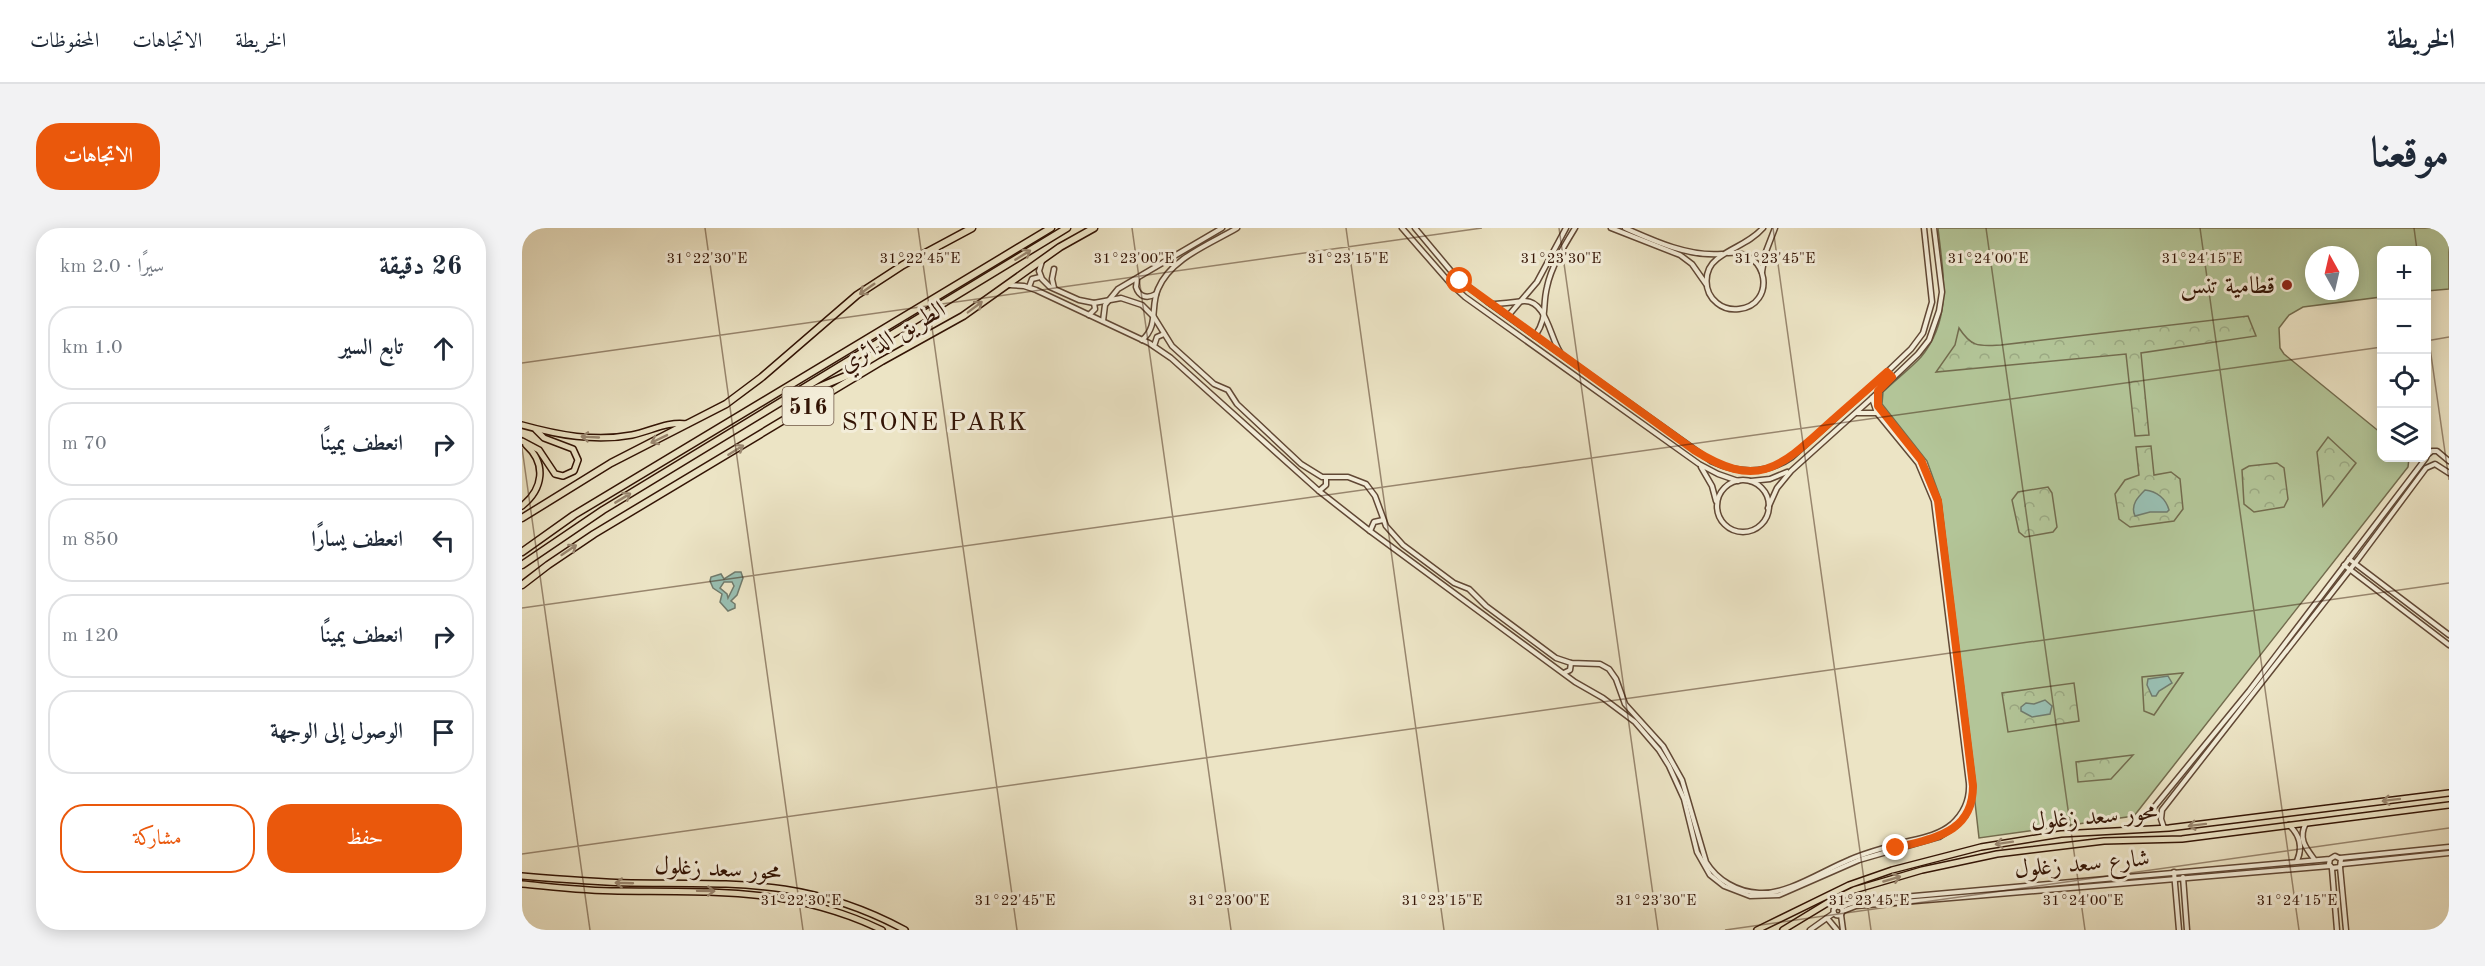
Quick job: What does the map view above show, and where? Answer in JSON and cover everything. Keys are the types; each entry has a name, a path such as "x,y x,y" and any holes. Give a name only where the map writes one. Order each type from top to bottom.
{"highway":[{"name":"الطريق الدائري","path":"522,518 611,463 688,424 742,393 857,295 903,265 972,228"},
{"name":"الطريق الدائري","path":"522,552 574,515 1051,228"},
{"name":"الطريق الدائري","path":"522,566 603,510 1067,228"},
{"name":"الطريق الدائري","path":"522,585 577,545 882,361 963,316 1042,260 1094,228"},
{"name":"516","path":"785,401 882,361"}],"main road":[{"path":"522,425 572,436 602,438 633,435 672,424 688,424"},
{"path":"522,442 539,450 555,474 567,475 574,471 578,460 573,449 544,438 535,429"},
{"path":"522,442 536,456 540,475 536,490 522,506"},
{"name":"محور سعد زغلول","path":"1758,930 1831,893 1876,876 1981,847 2035,838 2165,829 2292,809 2449,793"},
{"path":"2435,795 2433,802 2439,806"},
{"path":"2414,810 2418,804 2415,797"},
{"name":"محور سعد زغلول","path":"1783,930 1828,902 1872,884 1972,859 2104,841 2169,840 2449,805"},
{"path":"2035,838 2034,844 2039,849"},
{"name":"محور سعد زغلول","path":"522,876 586,881 731,883 774,887 844,903 905,930"},
{"name":"محور سعد زغلول","path":"522,884 591,890 721,891 767,895 823,907 882,930"}],"street":[{"path":"1103,321 1107,301 1118,289 1222,228"},
{"path":"1142,340 1151,330 1156,294 1166,275 1179,262 1237,228"},
{"path":"1402,228 1449,283 1465,297 1699,464 1718,474 1738,481 1750,482 1770,479 1791,471"},
{"path":"1508,316 1537,282 1566,228"},
{"path":"1535,336 1545,318 1547,284 1575,228"},
{"path":"1611,228 1680,255 1692,264 1706,285 1710,296 1721,306 1740,309 1751,305 1761,294 1765,254 1775,228"},
{"path":"1625,228 1693,253 1736,253 1752,258 1762,272"},
{"path":"1706,285 1708,270 1712,263 1754,238 1763,228"},
{"path":"1414,229 1456,277 1489,303 1702,455 1728,468 1745,471 1772,468 1792,457 1887,372 1918,340 1930,313 1931,293 1924,228"},
{"path":"1699,464 1712,486 1718,514 1724,524 1733,530 1742,532 1750,531 1760,525 1765,519 1777,488 1791,471 1872,398 1924,346 1936,322 1942,292 1934,228"},
{"path":"1042,260 1039,268 1040,277 1054,289 1079,300 1094,303 1118,298 1130,299 1142,305 1154,317 1172,346 1214,384 1228,390 1236,404 1301,464 1316,475 1326,478 1348,477 1366,484 1375,495 1383,520 1403,545 1454,584 1469,589 1486,606 1543,649 1556,658 1571,663 1600,664 1606,667 1616,679 1621,698 1664,747 1673,762 1687,793 1706,862 1719,878 1736,889 1757,893 1778,891 1857,856 1934,834 1949,826 1965,807 1969,783 1936,509 1927,479 1916,456 1876,413 1872,398"},
{"path":"1054,269 1052,282 1054,289"},
{"path":"1029,287 1032,279 1040,277"},
{"path":"1137,278 1136,287 1141,295 1150,297 1156,294"},
{"path":"1004,286 1029,287 1155,347 1200,382 1319,491 1370,531 1563,673 1635,722 1659,750 1678,782 1697,852 1703,865 1717,881 1735,892 1757,897 1779,895 1864,858 1934,838 1956,826 1967,813 1973,786 1939,507 1929,476 1878,406 1878,391"},
{"path":"1489,303 1529,302 1538,305 1562,355"},
{"path":"1088,315 1095,309 1094,303"},
{"path":"1155,347 1155,340 1164,334"},
{"path":"1887,372 1892,377"},
{"path":"1856,413 1869,411 1876,413"},
{"path":"2431,452 2437,451 2449,461"},
{"path":"2129,830 2155,807 2248,691 2422,462"},
{"path":"2165,829 2161,819 2162,810 2355,563 2426,468 2432,464 2438,465 2449,473"},
{"path":"1319,491 1326,485 1326,478"},
{"path":"1717,505 1725,488 1738,481"},
{"path":"1750,482 1763,490 1767,497 1768,508"},
{"path":"1370,531 1374,522 1383,520"},
{"path":"2349,559 2449,635"},
{"path":"2344,565 2449,645"},
{"path":"1563,673 1569,671 1571,663"},
{"path":"1614,706 1621,698"},
{"path":"2155,807 2162,810"},
{"path":"2306,823 2302,831 2303,840 2306,849 2315,860"},
{"path":"2288,825 2296,833 2300,842 2300,854 2297,861"},
{"path":"2346,930 2340,858 2449,847"},
{"path":"2341,866 2449,853"},
{"name":"شارع سعد زغلول","path":"1841,911 1848,902 2330,859 2335,856 2340,858"},
{"path":"2330,859 2337,930"},
{"name":"شارع سعد زغلول","path":"1841,911 1856,906 2183,877 2341,866"},
{"path":"2182,871 2187,930"},
{"path":"2174,872 2179,930"},
{"path":"1869,900 1869,905"},
{"path":"1810,930 1834,913 1835,909 1841,911 1843,930"},
{"path":"1827,918 1837,930"}],"green space":[{"path":"1938,228 2449,228 2449,289 2431,291 2431,246 2377,246 2377,298 2359,300 2359,246 2305,246 2305,300 2358,300 2303,307 2289,315 2279,328 2280,348 2284,354 2377,430 2377,462 2409,462 2408,467 2134,816 1979,838 1941,500 1927,461 1882,404 1883,392 1921,357 1931,342 1942,311 1943,279"},
{"path":"2248,316 2256,336 2141,353 2149,435 2135,436 2126,354 1936,372 1955,345 1959,328 1972,342 1981,345 2001,345"},
{"path":"2328,437 2356,463 2323,506 2317,452"},
{"path":"2151,446 2154,475 2171,472 2180,479 2183,509 2174,521 2130,527 2119,519 2115,494 2125,480 2139,475 2136,447"},
{"path":"2277,463 2284,468 2288,499 2284,507 2254,512 2244,504 2242,470 2249,466"},
{"path":"2048,487 2052,493 2057,527 2053,532 2025,537 2019,532 2012,500 2018,492"},
{"path":"2183,673 2154,715 2144,711 2142,677"},
{"path":"2074,683 2079,721 2008,732 2002,693"},
{"path":"2133,755 2111,779 2078,782 2076,762"}],"water":[{"path":"2145,490 2160,496 2166,502 2169,510 2135,516 2134,505"},
{"path":"735,572 741,572 743,578 737,595 731,601 735,604 735,608 728,611 720,602 722,594 713,588 710,581 711,577 721,574 724,579","holes":["724,582 732,582 734,586 728,598 720,588"]},
{"path":"2168,676 2172,683 2159,691 2156,696 2152,696 2147,685 2148,679"},
{"path":"2045,700 2052,706 2050,714 2032,717 2021,711 2021,707 2026,703 2034,704"}],"place":[{"name":"قطامية تنس","path":"2287,285"}],"district":[{"name":"STONE PARK","path":"935,421"}],"route":[{"path":"1460,281 1694,450 1719,465 1736,470 1763,470 1786,461 1887,372 1892,377 1878,391 1878,406 1921,460 1938,501 1973,786 1970,806 1956,826 1947,833 1934,838 1896,848"}]}
